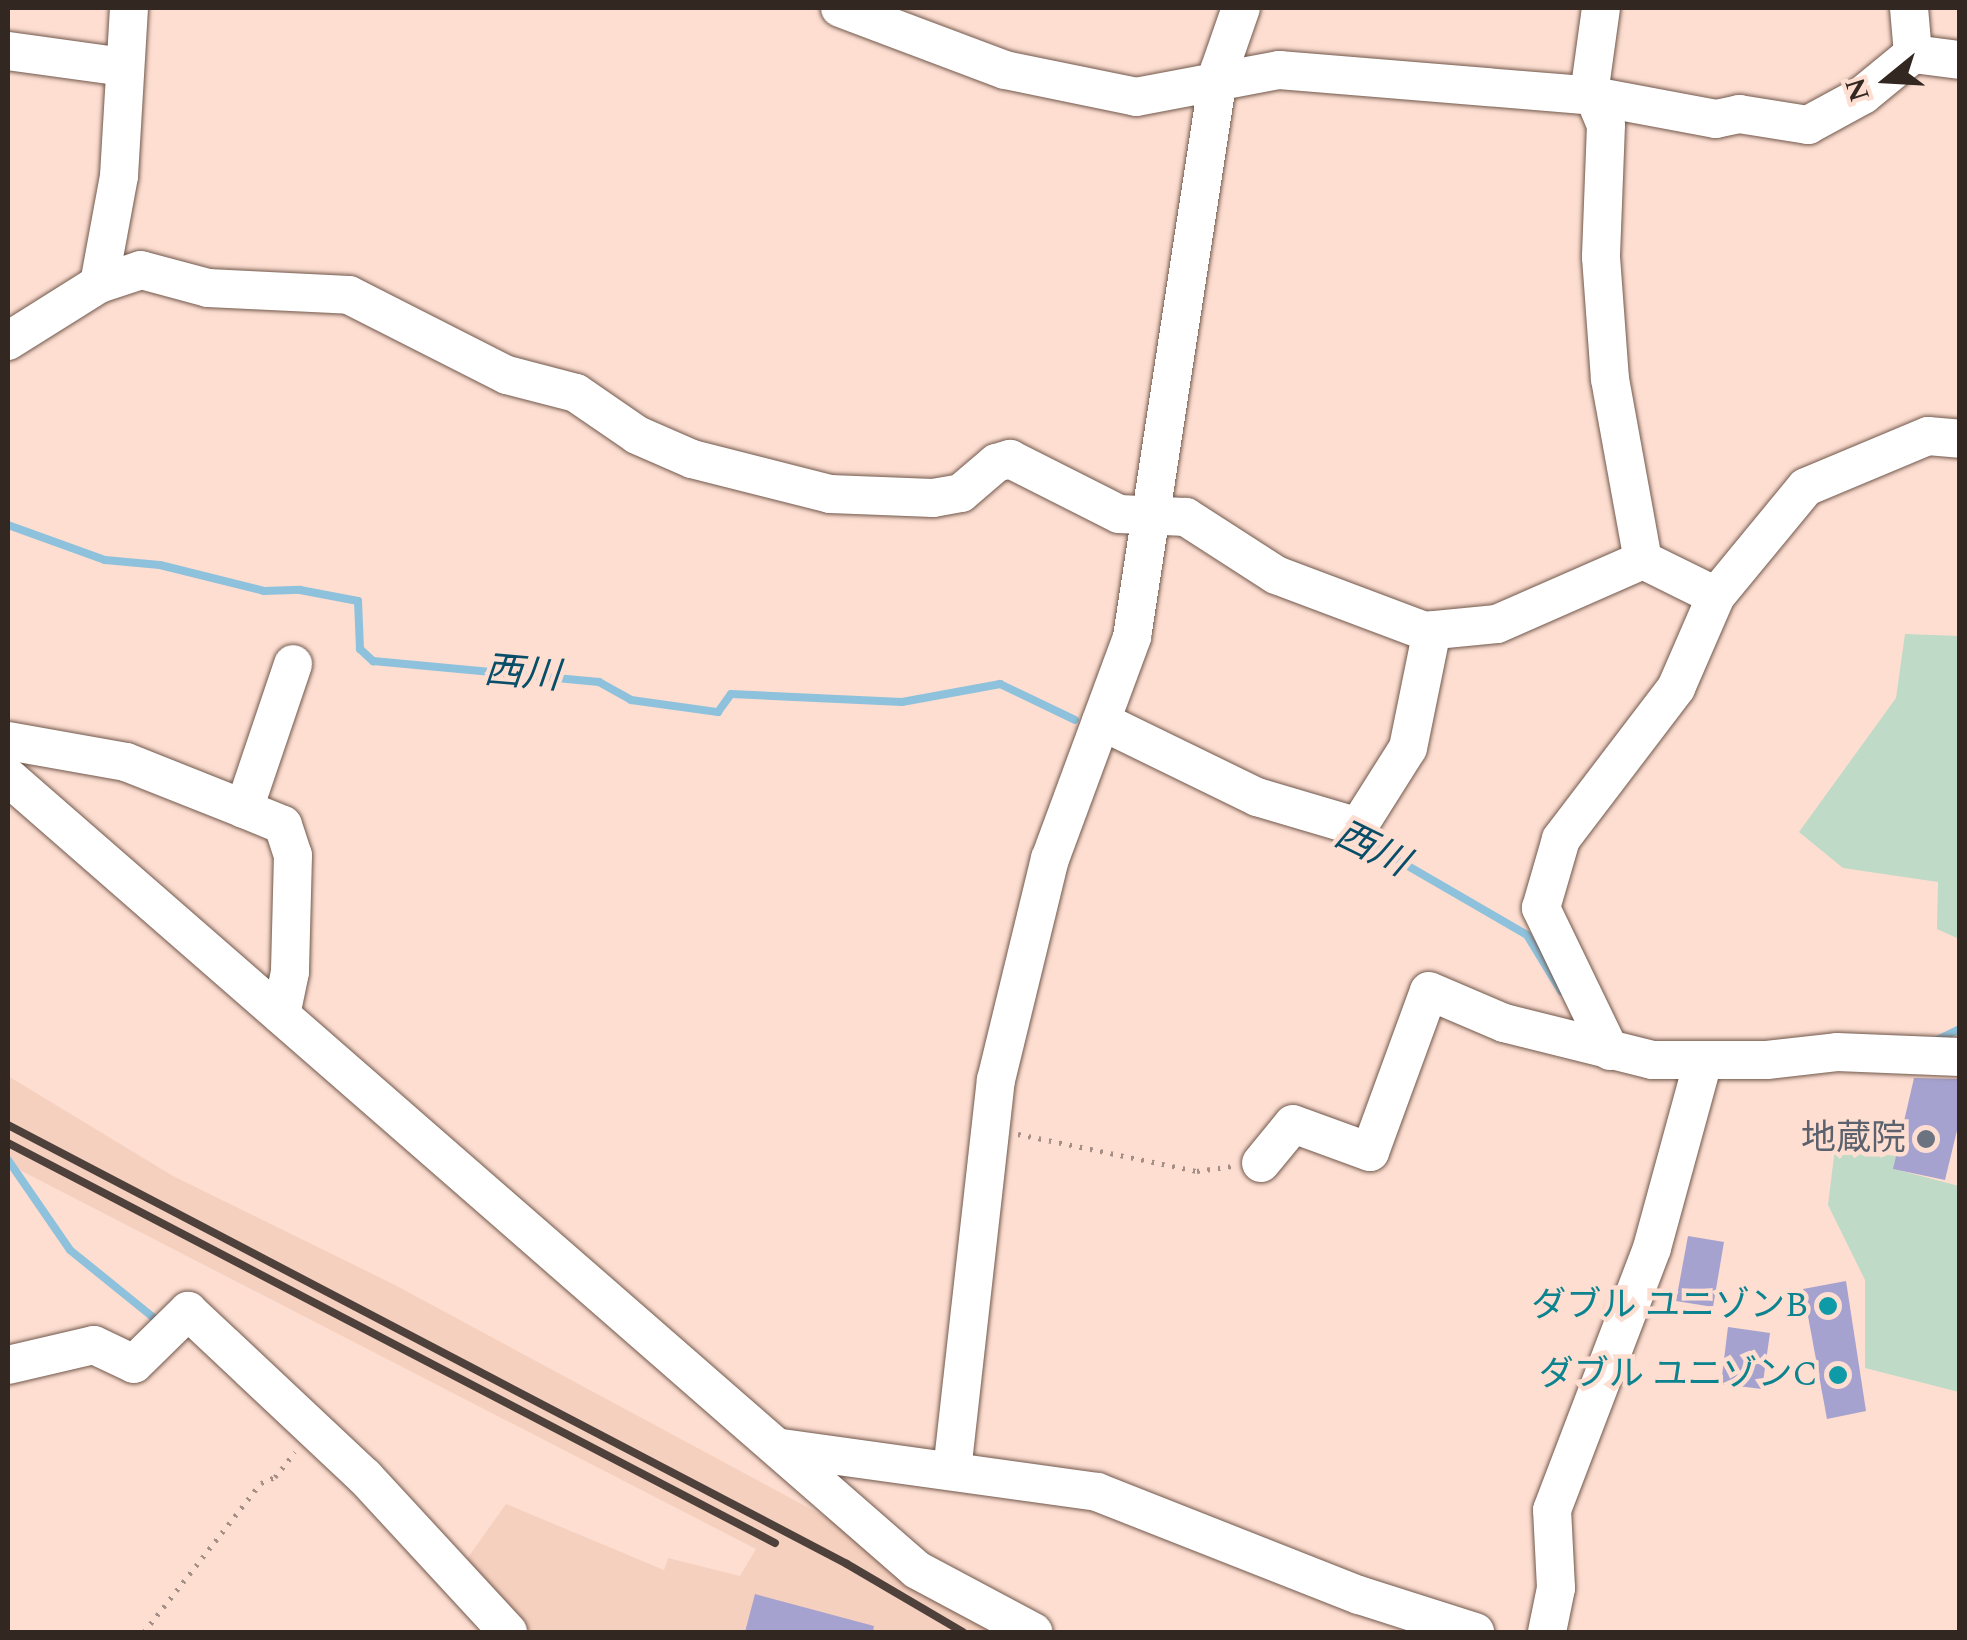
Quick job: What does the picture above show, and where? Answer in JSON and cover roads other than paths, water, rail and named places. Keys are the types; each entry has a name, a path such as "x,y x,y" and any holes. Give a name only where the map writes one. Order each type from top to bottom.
{"street":[{"path":"100,284 119,176 129,8"},
{"path":"840,8 1006,70 1136,97 1217,85 1279,70 1594,96 1716,118 1739,114 1808,125 1863,95 1914,54 1960,60"},
{"path":"952,1472 996,1080 1050,859 1132,637 1155,516 1217,85 1241,8"},
{"path":"1601,8 1594,96 1606,124 1601,257 1610,379 1643,560"},
{"path":"1909,8 1914,54"},
{"path":"8,51 123,67"},
{"path":"8,341 100,284 140,270 208,288 349,296 386,308 506,375 576,392 637,436 692,459 830,494 961,493 996,462 1010,460 1119,514 1186,517 1276,575 1432,630 1497,624 1643,560 1716,596"},
{"path":"1610,1051 1541,908 1561,839 1676,688 1716,596 1806,487 1928,436 1960,439"},
{"path":"1101,720 1257,798 1358,827 1388,788 1408,748 1432,630"},
{"path":"244,809 293,664"},
{"path":"8,740 126,762 283,825 292,855 290,972 282,1015"},
{"path":"8,776 917,1570 1034,1632"},
{"path":"1261,1163 1293,1124 1370,1152 1428,992 1504,1023 1610,1051 1703,1061 1838,1052 1960,1057"},
{"path":"1548,1632 1556,1588 1552,1510 1652,1248 1703,1061"},
{"path":"8,1365 94,1345 134,1364 188,1311 312,1431 366,1476 508,1632"},
{"path":"781,1448 1097,1492 1359,1595 1475,1632"}],"waterway":[{"name":"西川","path":"8,525 105,560 160,565 264,591 300,590 358,601 360,649 373,661 599,682 631,700 718,712 731,694 902,702 1000,684 1075,720"},
{"name":"西川","path":"1358,837 1527,935 1561,991"},
{"name":"西川","path":"1937,1040 1960,1029"},
{"path":"8,1160 70,1250 160,1323"}],"railway":[{"path":"8,1125 847,1564 963,1632"},
{"path":"8,1143 775,1543"}],"place":[{"name":"地蔵院","path":"1926,1139"},
{"name":"ダブル ユニゾンB","path":"1828,1306"},
{"name":"ダブル ユニゾンC","path":"1838,1375"}]}
